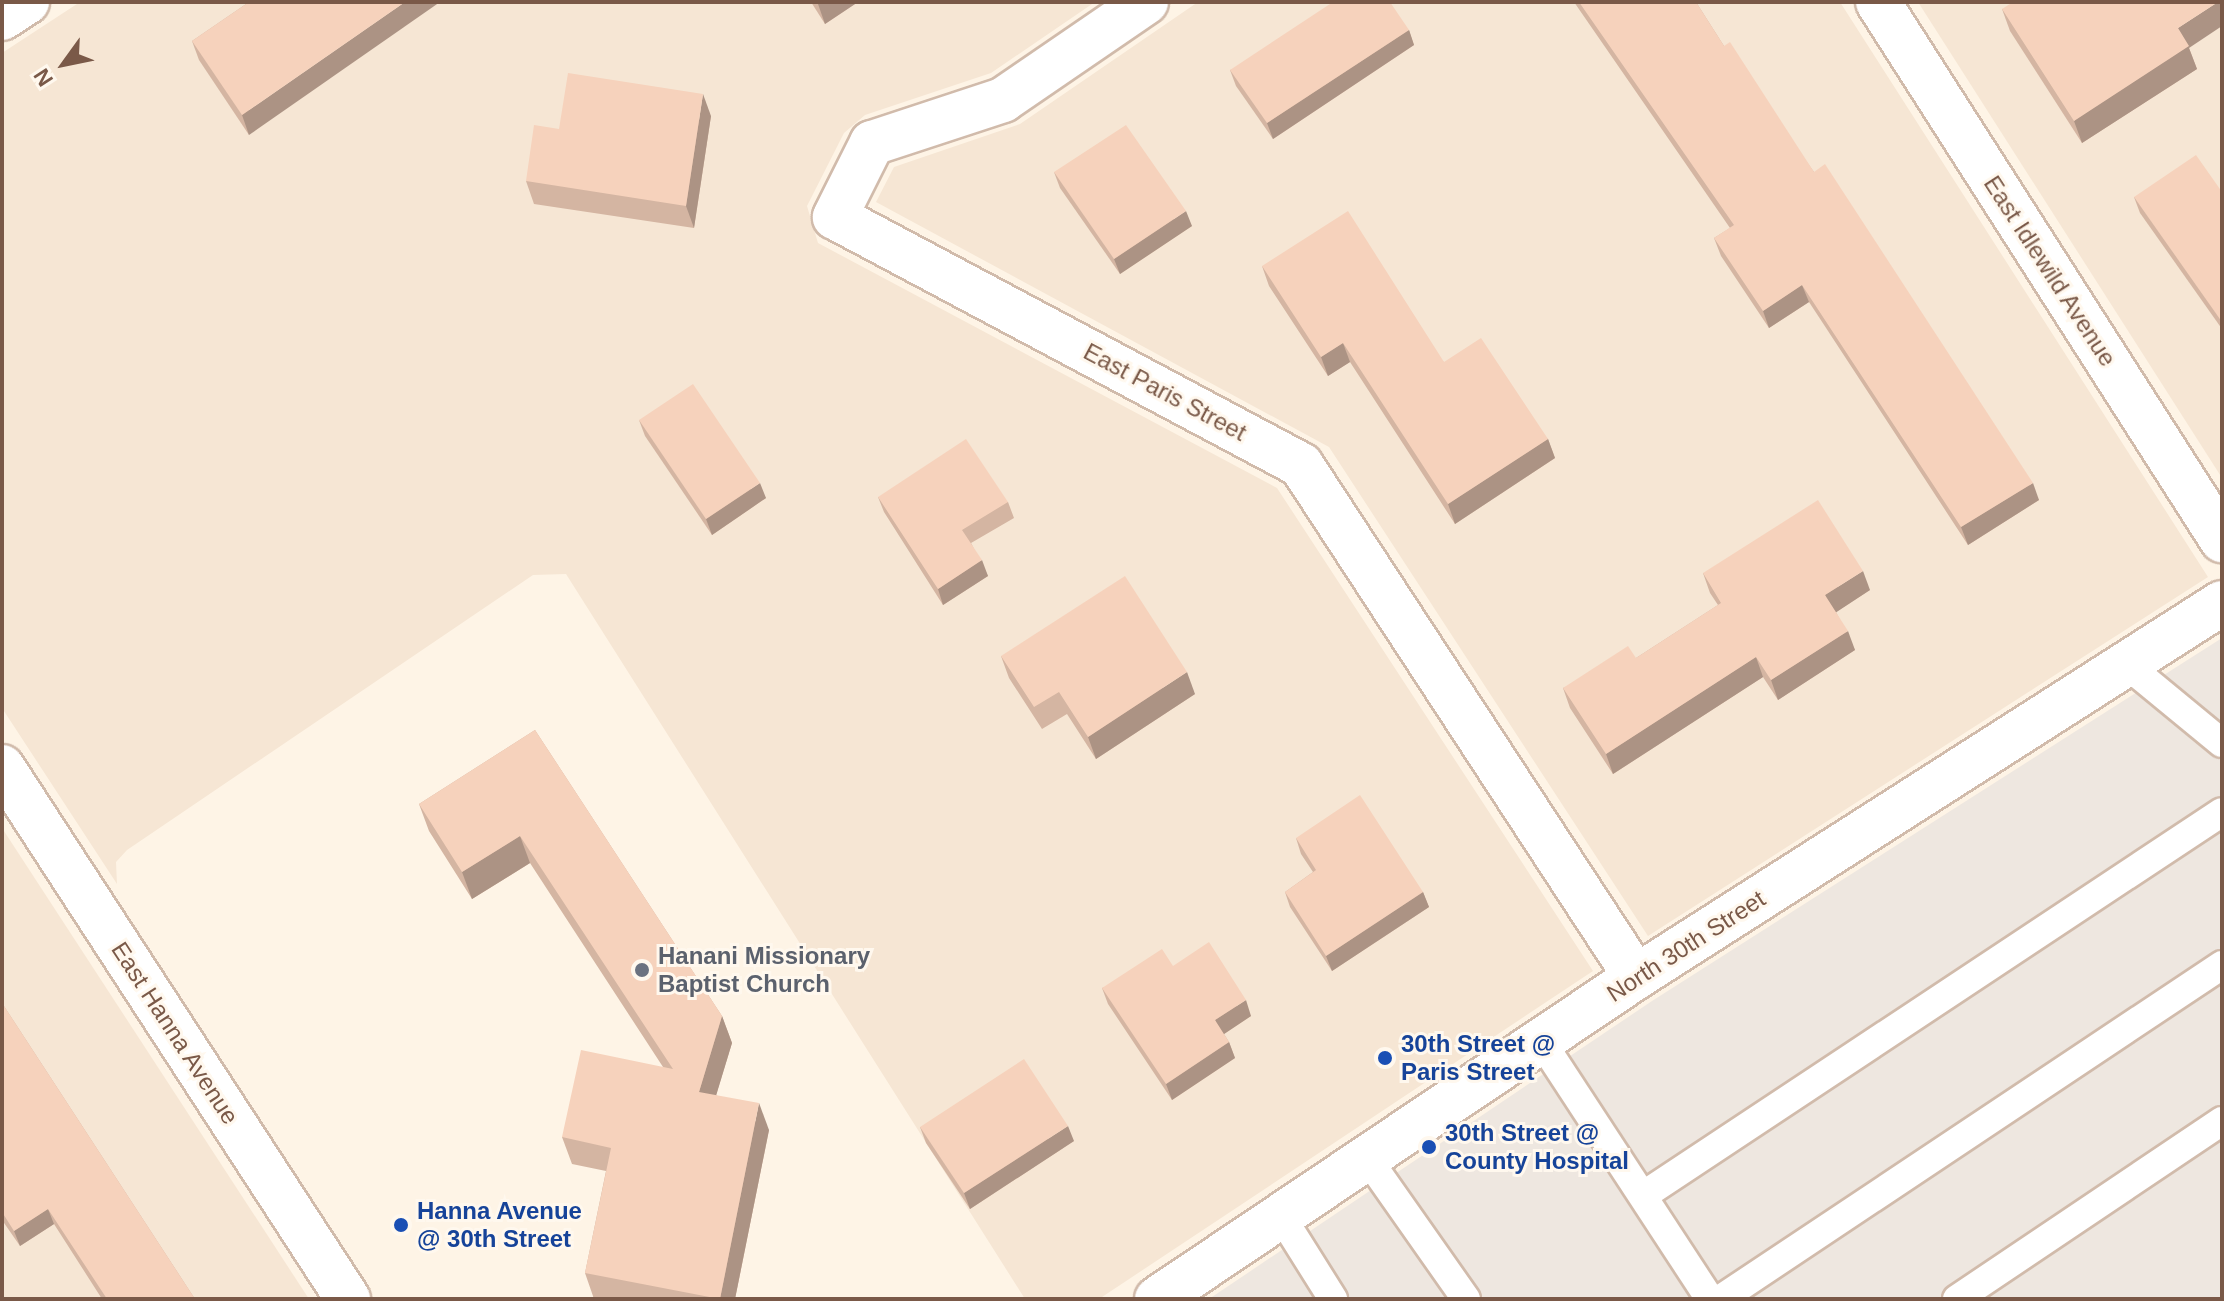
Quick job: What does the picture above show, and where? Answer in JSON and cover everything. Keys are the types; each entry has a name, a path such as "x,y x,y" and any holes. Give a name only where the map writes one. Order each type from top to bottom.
{"street":[{"path":"2,18 27,2"},
{"name":"East Paris Street","path":"1146,2 1003,100 872,143 835,217 1301,465 1636,977"},
{"name":"East Idlewild Avenue","path":"1878,2 2222,540"},
{"name":"North 30th Street","path":"1157,1299 1636,977 2222,603"},
{"name":"East Hanna Avenue","path":"2,767 348,1299"}],"lane":[{"path":"2126,664 2222,743"},
{"path":"1644,1195 2222,812"},
{"path":"1721,1299 2222,965"},
{"path":"1541,1041 1710,1299"},
{"path":"1957,1299 2222,1121"},
{"path":"1367,1158 1466,1299"},
{"path":"1281,1216 1333,1299"}],"shaded area":[{"path":"80,2 1095,2 991,73 865,115 844,133 807,206 818,243 1277,488 1593,971 1099,1299 1025,1299 566,574 533,575 127,850 116,862 117,884 2,708 2,53"},
{"path":"1198,2 1840,2 2208,577 1648,936 1329,447 876,202 894,167 1020,124"},
{"path":"1918,2 2222,2 2222,478"},
{"path":"2222,638 2222,1299 1209,1299 1652,1001"},
{"path":"2,828 309,1299 2,1299"}],"building":[{"path":"249,2 405,2 242,115 192,41"},
{"path":"1333,2 1390,2 1409,30 1267,123 1230,70"},
{"path":"1579,2 1696,2 1724,46 1730,42 1814,172 1825,164 2033,483 1961,527 1802,285 1763,311 1714,238 1734,225"},
{"path":"2013,2 2218,2 2178,28 2189,46 2074,121 2002,9"},
{"path":"568,73 703,94 686,206 526,181 534,125 559,129"},
{"path":"1126,125 1186,211 1114,259 1054,172"},
{"path":"2196,155 2222,192 2222,322 2134,197"},
{"path":"1348,211 1444,362 1481,338 1548,439 1448,504 1343,343 1321,357 1262,266"},
{"path":"693,384 760,483 706,519 639,420"},
{"path":"966,439 1008,502 962,530 982,560 938,589 878,497"},
{"path":"1818,500 1863,571 1825,595 1848,631 1771,680 1756,657 1606,754 1563,688 1628,646 1636,658 1721,603 1703,573"},
{"path":"1125,576 1187,672 1088,737 1059,692 1034,707 1001,656"},
{"name":"Hanani Missionary Baptist Church","path":"535,730 722,1016 699,1092 759,1103 720,1299 585,1273 611,1148 562,1137 581,1050 673,1069 520,836 462,872 419,804"},
{"path":"1360,795 1423,892 1326,956 1285,892 1316,870 1296,838"},
{"path":"1209,942 1246,1000 1215,1020 1229,1042 1166,1084 1102,988 1162,949 1173,966"},
{"path":"2,1003 195,1299 107,1299 48,1209 14,1231 2,1212"},
{"path":"1024,1059 1068,1126 964,1193 920,1127"}],"place":[{"name":"Hanani Missionary Baptist Church","path":"642,970"},
{"name":"30th Street @ Paris Street","path":"1385,1058"},
{"name":"30th Street @ County Hospital","path":"1429,1147"},
{"name":"Hanna Avenue @ 30th Street","path":"401,1225"}]}
